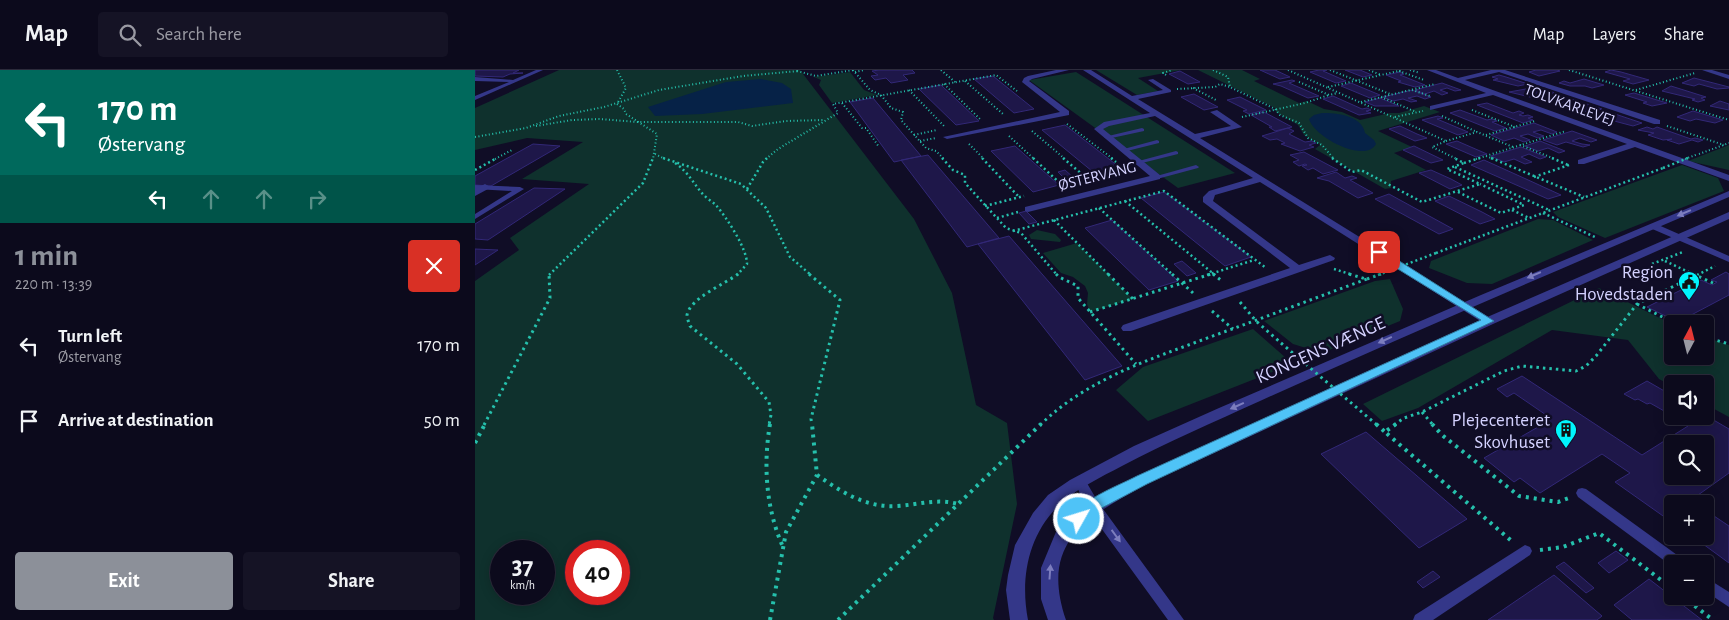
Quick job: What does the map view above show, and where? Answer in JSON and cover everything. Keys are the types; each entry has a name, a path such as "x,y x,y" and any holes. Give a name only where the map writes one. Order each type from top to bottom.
{"street":[{"path":"946,133 989,128 1066,113 1025,82 1026,79 1066,70"},
{"path":"1086,70 1489,321"},
{"name":"TOLVKARLEVEJ","path":"1430,70 1729,178"},
{"name":"TOLVKARLEVEJ","path":"1458,80 1499,70 1657,122"},
{"path":"1705,70 1729,76"},
{"path":"1151,80 1169,91"},
{"path":"1132,98 1169,91"},
{"path":"1430,109 1494,93"},
{"path":"1193,137 1238,126 1214,112"},
{"name":"ØSTERVANG","path":"1156,114 1100,127 1099,129 1100,132 1157,177"},
{"name":"TOLVKARLEVEJ","path":"1581,162 1635,144"},
{"name":"ØSTERVANG","path":"1028,209 1157,177"},
{"path":"1260,179 1212,193 1208,197 1208,202 1298,269"},
{"path":"475,193 485,187"},
{"name":"KONGENS VÆNGE","path":"1019,620 1015,601 1017,568 1027,536 1048,505 1080,481 1135,451 1463,305 1729,194"},
{"path":"1057,620 1050,599 1049,568 1064,532 1093,506 1142,480 1489,321 1729,215"},
{"path":"1127,328 1325,260"}],"lane":[{"path":"475,98 539,70"},
{"path":"475,79 515,81"},
{"path":"1107,137 1142,130"},
{"path":"1123,150 1157,142"},
{"path":"1138,162 1176,153"},
{"path":"1157,177 1197,167"},
{"path":"475,187 520,189 475,217"},
{"path":"1653,226 1726,261"},
{"path":"1080,481 1093,506 1177,620"},
{"path":"1582,493 1667,555"},
{"path":"1420,620 1525,552"},
{"path":"1714,589 1729,600"}],"path":[{"path":"617,70 626,88 618,103"},
{"path":"793,70 816,76 864,70"},
{"path":"941,70 955,82"},
{"path":"1213,70 1228,77 1230,87"},
{"path":"1288,70 1446,140"},
{"path":"1330,70 1390,94"},
{"path":"1369,70 1381,75"},
{"path":"1326,87 1403,70"},
{"path":"1569,70 1729,120"},
{"path":"1635,90 1705,70"},
{"path":"525,128 559,116 618,103 659,90 743,76 797,71"},
{"path":"853,71 870,90 881,95 891,108 903,112 901,120 926,148 936,151 944,149"},
{"path":"1399,71 1434,84"},
{"path":"747,189 759,168 769,157 838,113 833,104 996,75 1020,93"},
{"path":"964,80 1014,123"},
{"path":"1299,82 1329,95"},
{"path":"1359,102 1443,82"},
{"path":"943,84 989,128"},
{"path":"1169,91 1196,86 1215,87 1220,84 1230,87 1275,109 1279,115 1299,123 1308,138 1322,145 1333,159 1352,172 1361,170 1422,202 1480,184"},
{"path":"909,90 946,133"},
{"path":"1228,120 1339,93"},
{"path":"1380,97 1416,112"},
{"path":"842,102 862,128 867,128 879,146"},
{"path":"475,443 550,298 549,274 643,183 655,154 657,134 626,114 618,103"},
{"path":"1454,103 1515,127"},
{"path":"1395,117 1430,109 1485,136 1513,147"},
{"path":"1045,117 1057,125 1066,123 1155,193"},
{"path":"1485,136 1542,119"},
{"path":"475,137 572,120 738,122 752,126 786,121 825,120"},
{"path":"1657,122 1724,145"},
{"path":"1039,129 1031,131 1106,190 1125,200 1213,274 1233,292 1256,321 1525,552 1563,547 1599,533 1664,582"},
{"path":"1457,192 1501,213 1524,205 1447,169 1571,130"},
{"path":"1464,163 1432,147 1446,140 1477,132"},
{"path":"1016,134 1009,136 1090,210"},
{"path":"961,146 977,142"},
{"path":"838,620 1060,406 1093,385 1136,364 1256,321 1729,143"},
{"path":"969,144 1019,197"},
{"path":"1520,145 1568,165"},
{"path":"475,170 511,150"},
{"path":"936,151 953,170 965,175 965,183 1006,228 1021,233 1059,277 1077,286 1079,292 1077,298 1136,364"},
{"path":"655,154 668,161 741,184 766,208 790,256 840,300 811,419 817,475 786,532 770,620"},
{"path":"1486,156 1584,197"},
{"path":"675,162 717,207 745,250 748,260 746,266 734,278 698,299 687,313 686,319 690,326 737,364 769,402 771,415 766,448 770,508 783,548"},
{"path":"1534,177 1581,162"},
{"path":"1454,166 1550,210"},
{"path":"1013,231 1164,191 1277,276"},
{"path":"1187,208 1195,206"},
{"path":"1099,208 1233,328"},
{"path":"997,218 1028,209"},
{"path":"1511,209 1530,218"},
{"path":"1543,213 1596,238"},
{"path":"1054,220 1133,299"},
{"path":"1090,312 1255,260"},
{"path":"1325,260 1336,270 1367,279"},
{"path":"1665,261 1713,283"},
{"path":"1385,432 1404,418 1422,412 1503,371 1522,366 1577,371 1586,366 1596,356 1637,304 1726,261"},
{"path":"1637,304 1664,318"},
{"path":"1714,339 1729,344"},
{"path":"1422,412 1442,435 1519,496 1558,502 1582,493"},
{"path":"817,475 838,490 859,500 886,506 930,499 946,500 959,504"},
{"path":"1693,605 1713,620"}],"green space":[{"path":"559,70 800,70 914,219 952,293 976,405 1007,423 1017,504 994,620 475,620 475,281 519,250 510,238 589,184 522,179 583,142 527,138 475,150 475,108"},
{"path":"1096,70 1181,70 1138,78 1158,91 1137,95"},
{"path":"1198,70 1242,70 1260,79 1254,81 1299,103 1307,101 1324,109 1342,112 1360,120 1424,106 1440,112 1378,131 1412,147 1394,153 1426,170 1391,181 1391,188 1385,189 1315,149 1320,145 1304,135 1298,125 1276,112 1275,108"},
{"path":"850,72 864,90 877,95 832,103 819,85 821,80 814,77"},
{"path":"1076,72 1235,173 1178,188 1029,80"},
{"path":"1729,145 1729,170 1688,161"},
{"path":"1682,165 1718,178 1724,191 1605,238 1558,217 1553,212"},
{"path":"1538,219 1553,220 1593,240 1492,284 1467,283 1429,268 1431,261"},
{"path":"1037,230 1055,234 1061,240 1060,242 1031,239 1029,235"},
{"path":"1077,243 1133,299 1090,312 1087,304 1088,293 1085,286 1073,277 1061,273 1043,253"},
{"path":"1390,279 1403,309 1400,321 1322,353 1293,344 1264,321 1375,281"},
{"path":"1599,288 1664,320 1664,365 1714,365 1714,340 1729,345 1729,417 1714,409 1714,375 1664,375 1664,382 1659,379 1628,340 1552,330 1418,408 1382,421 1363,404"},
{"path":"1253,329 1293,364 1148,421 1116,390 1143,367"}],"water":[{"path":"761,79 782,83 791,89 793,103 702,114 655,116 648,107 726,82"},
{"path":"1322,113 1348,116 1354,119 1359,122 1365,133 1376,144 1370,149 1362,151 1351,150 1329,140 1313,126 1309,119 1314,115"}],"building":[{"path":"475,70 519,70 513,73 523,73 510,74 503,77 475,76"},
{"path":"912,70 915,73 903,75 908,80 891,83 886,78 875,80 871,76 878,75 872,71"},
{"path":"1260,70 1275,70 1290,77 1280,79"},
{"path":"1327,70 1323,71 1346,81 1336,83 1310,72"},
{"path":"1345,70 1360,70 1372,75 1363,77"},
{"path":"1536,70 1560,71 1539,76 1529,72"},
{"path":"1611,70 1649,80 1633,84 1623,81 1630,79 1605,72"},
{"path":"1180,71 1200,82 1188,84 1169,74"},
{"path":"1400,72 1404,74 1400,75 1425,85 1415,87 1398,82 1401,81 1386,75"},
{"path":"1499,75 1528,84 1518,86 1493,80 1498,79 1492,77"},
{"path":"993,76 1034,109 1014,113 974,79"},
{"path":"1694,78 1729,88 1717,89 1699,84 1694,86 1682,83"},
{"path":"1584,79 1604,85 1592,88 1559,83 1564,81 1570,83"},
{"path":"1295,81 1289,83 1319,96 1308,98 1273,84"},
{"path":"1351,83 1380,95 1370,98 1341,86"},
{"path":"1442,83 1461,90 1455,91 1447,88 1440,90 1448,93 1442,95 1434,91 1425,94 1415,90"},
{"path":"941,85 979,121 956,125 919,89"},
{"path":"1671,86 1706,97 1701,98 1705,100 1698,102 1692,100 1695,99 1662,91"},
{"path":"1537,87 1555,93 1549,95 1544,93 1530,97 1509,92"},
{"path":"1412,90 1431,97 1425,99 1417,96 1408,98 1417,101 1411,102 1403,99 1393,101 1383,97"},
{"path":"1634,93 1667,103 1652,106 1643,103 1647,102 1625,95"},
{"path":"1194,94 1218,107 1204,110 1181,97"},
{"path":"1333,96 1362,109 1367,108 1371,110 1366,111 1371,113 1359,115 1323,99"},
{"path":"1240,97 1266,110 1249,114 1243,111 1247,110 1227,100"},
{"path":"873,98 921,156 894,162 850,102"},
{"path":"1380,98 1399,106 1375,106 1365,102"},
{"path":"1568,98 1602,109 1590,113 1578,109 1582,108 1558,102"},
{"path":"1720,101 1729,104 1729,110 1710,106"},
{"path":"1487,103 1513,113 1519,111 1524,113 1519,115 1528,115 1533,117 1528,118 1533,120 1523,123 1477,105"},
{"path":"1460,110 1487,120 1492,119 1497,121 1492,122 1506,128 1495,131 1450,113"},
{"path":"1693,111 1723,120 1715,123 1696,119 1690,121 1677,117"},
{"path":"1264,112 1292,127 1275,131 1269,127 1272,127 1251,115"},
{"path":"1615,114 1642,123 1633,126 1603,118"},
{"path":"1438,116 1443,118 1437,119 1468,132 1458,135 1422,120"},
{"path":"1534,123 1557,132 1552,134 1541,130 1533,132 1544,136 1538,138 1528,134 1520,136 1530,140 1524,142 1514,138 1504,141 1491,135"},
{"path":"1065,125 1123,170 1098,176 1042,130"},
{"path":"1400,126 1427,138 1415,141 1389,129"},
{"path":"1647,127 1653,129 1657,127 1691,139 1703,140 1698,142 1692,140 1679,144 1667,140 1672,139 1663,140 1648,135 1654,133 1638,130"},
{"path":"1288,128 1294,131 1289,134 1305,142 1312,141 1316,143 1309,145 1314,147 1300,151 1281,144 1285,143 1277,139 1270,140 1262,136"},
{"path":"1572,131 1597,140 1591,142 1580,138 1572,141 1590,145 1583,147 1566,142 1557,145 1543,140"},
{"path":"1457,141 1487,154 1476,157 1446,144"},
{"path":"1540,141 1565,151 1559,153 1548,148 1538,151 1525,146"},
{"path":"533,144 560,146 491,186 475,185 475,176"},
{"path":"1015,146 1059,185 1033,192 991,151"},
{"path":"1414,146 1443,160 1431,163 1403,150"},
{"path":"1521,147 1546,157 1540,159 1529,154 1521,157 1532,162 1525,164 1514,159 1504,162 1491,156"},
{"path":"1304,152 1338,170 1323,174 1313,168 1308,170 1302,166 1307,165 1305,164 1299,166 1293,162 1299,160 1290,155"},
{"path":"928,155 999,238 967,247 901,160"},
{"path":"1484,160 1561,195 1548,199 1471,165"},
{"path":"1065,170 1074,178 1066,180 1058,172"},
{"path":"1431,170 1462,185 1450,189 1419,173"},
{"path":"1336,172 1345,178 1352,176 1357,178 1350,180 1373,193 1358,198 1329,181 1317,178"},
{"path":"534,188 565,189 488,240 475,239 475,224"},
{"path":"1164,192 1251,257 1225,266 1141,198"},
{"path":"1389,194 1453,229 1439,234 1375,199"},
{"path":"1449,196 1495,219 1480,224 1435,201"},
{"path":"1026,211 1037,222 1029,224 1019,213"},
{"path":"1112,220 1178,281 1149,290 1085,228"},
{"path":"1009,236 1122,366 1085,380 978,244"},
{"path":"475,249 498,250 475,265"},
{"path":"1182,261 1196,273 1187,276 1174,264"},
{"name":"Region Hovedstaden","path":"1726,272 1729,274 1729,295 1691,315 1664,315 1647,307 1701,280 1712,285 1717,282 1711,280"},
{"name":"Plejecenteret Skovhuset","path":"1522,376 1642,455 1664,441 1664,485 1712,485 1698,495 1664,495 1664,517 1615,482 1630,473 1602,454 1540,493 1520,478 1514,482 1484,458 1552,419 1514,393 1507,397 1497,389"},
{"path":"1647,381 1664,391 1664,411 1650,403 1647,404 1638,399 1635,400 1624,394"},
{"name":"Plejecenteret Skovhuset","path":"1714,420 1729,429 1729,473 1714,484 1714,435 1674,435 1688,426 1686,425 1714,425"},
{"path":"1366,432 1467,519 1419,548 1321,454"},
{"path":"1714,516 1729,526 1729,563 1704,545 1714,545"},
{"path":"1616,551 1628,560 1609,573 1598,563"},
{"path":"1564,562 1594,588 1586,593 1556,567"},
{"path":"1433,571 1440,577 1423,588 1417,582"},
{"path":"1554,575 1602,616 1597,620 1488,620"},
{"path":"1649,579 1664,591 1664,605 1683,605 1702,620 1632,620 1614,605"}],"place":[{"name":"Region Hovedstaden","path":"1689,301"},
{"name":"Plejecenteret Skovhuset","path":"1566,449"}],"route":[{"path":"1079,519 1093,506 1142,480 1489,321 1379,252"}]}
